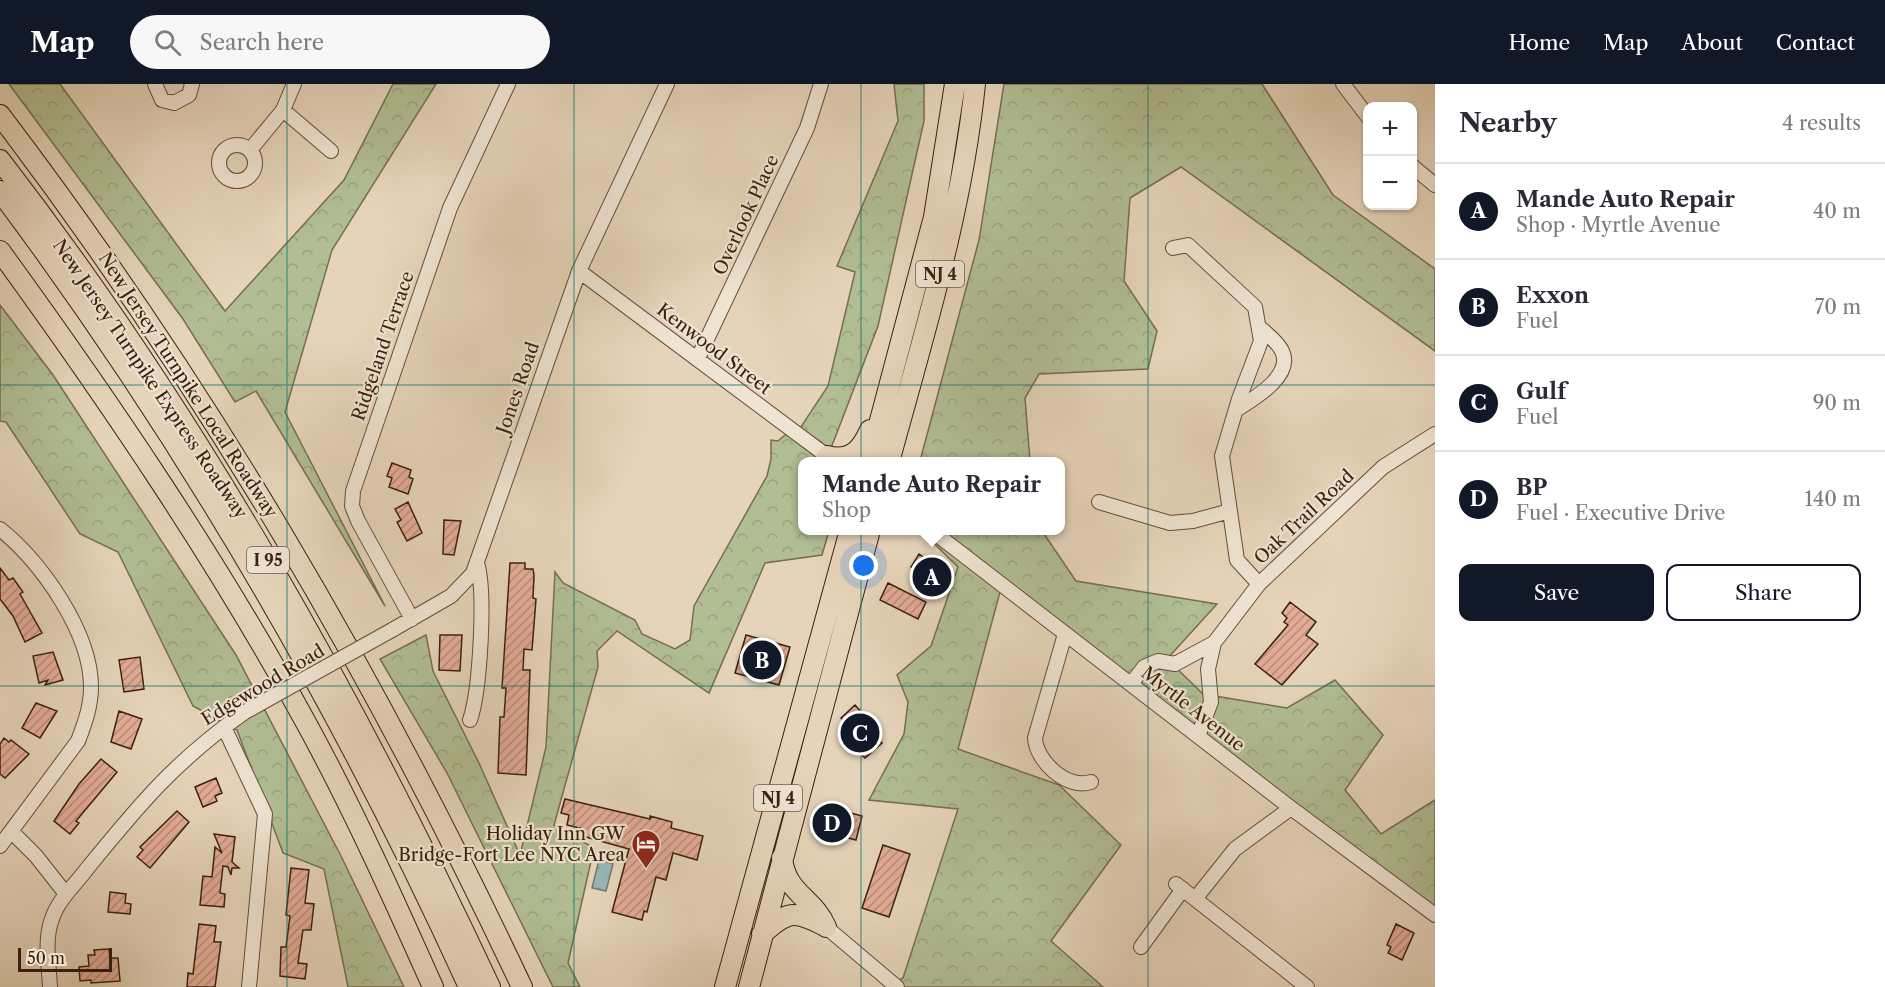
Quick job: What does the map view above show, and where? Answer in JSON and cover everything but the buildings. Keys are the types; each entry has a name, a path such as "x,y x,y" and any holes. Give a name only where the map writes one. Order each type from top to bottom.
{"highway":[{"path":"941,84 943,172"},
{"name":"NJ 4","path":"870,457 928,240 943,172 956,84"},
{"name":"NJ 4","path":"890,457 955,214 975,84"},
{"name":"New Jersey Turnpike Local Roadway","path":"0,115 160,338 284,533 340,630 423,786 522,987"},
{"name":"New Jersey Turnpike Express Roadway","path":"0,160 135,349 273,568 394,789 490,987"},
{"name":"New Jersey Turnpike Express Roadway","path":"0,191 137,386 256,577 367,777 469,987"},
{"name":"I 95","path":"0,251 162,483 254,630 330,767 433,987"},
{"path":"843,457 850,456 862,445 893,373"},
{"path":"903,457 904,425 911,382"},
{"path":"832,596 840,535"},
{"name":"NJ 4","path":"725,987 849,535"},
{"name":"NJ 4","path":"749,987 782,856 868,540"},
{"path":"782,856 789,883 819,914 826,927"},
{"path":"762,934 790,914 801,914 826,927"}],"street":[{"path":"155,84 162,100 174,104 189,95 192,84"},
{"path":"250,150 283,110 294,84"},
{"name":"Ridgeland Terrace","path":"412,619 358,521 352,506 353,491 450,208 508,84"},
{"name":"Jones Road","path":"470,720 476,697 482,593 477,563 579,271 667,84"},
{"name":"Overlook Place","path":"698,358 807,128 821,84"},
{"path":"1343,84 1363,110"},
{"path":"283,110 331,151"},
{"path":"1417,169 1435,185"},
{"path":"1173,248 1188,245 1255,307 1261,341 1222,456 1237,560 1259,584"},
{"name":"Kenwood Street","path":"579,271 827,457"},
{"path":"1236,410 1282,373 1284,363 1282,352 1258,327"},
{"name":"Oak Trail Road","path":"1214,643 1259,584 1383,467 1435,434"},
{"path":"1099,502 1170,523 1193,521 1230,510"},
{"path":"0,529 33,560 58,596 83,646 91,685 85,722 78,741 0,846"},
{"name":"Myrtle Avenue","path":"936,535 1291,808 1435,915"},
{"name":"Edgewood Road","path":"50,987 49,928 54,912 66,894 158,785 187,755 245,712 457,592 470,578 477,563"},
{"path":"1065,634 1035,738 1035,747 1044,763 1074,783 1091,782"},
{"path":"1131,684 1144,667 1158,661 1175,664 1214,643"},
{"path":"1198,736 1211,702 1208,669 1214,643"},
{"path":"224,727 266,814 249,987"},
{"path":"1195,899 1235,849 1291,808"},
{"path":"11,831 36,856 66,894"},
{"path":"1141,946 1179,887 1307,987"},
{"path":"826,927 897,987"}],"green space":[{"path":"9,84 60,84 225,311 344,180 393,84 436,84 332,250 285,412 385,606 256,391 235,402 183,319"},
{"path":"894,84 924,84 924,121 878,326 828,457 798,457 798,535 828,535 822,555 765,563 709,693 617,631 597,651 598,667 554,825 594,848 568,963 580,987 553,987 447,773 380,659 426,635 433,671 479,763 520,855 546,747 555,572 563,583 635,620 642,634 675,649 690,640 694,606 767,476 771,459 771,440 778,441 792,429 797,433 828,386 855,272 837,266 898,121"},
{"path":"1004,84 1262,84 1333,195 1435,269 1435,351 1181,167 1130,198 1124,281 1157,331 1148,369 1039,374 1025,398 1030,457 921,457 979,240"},
{"path":"0,305 53,375 236,655 341,856 404,987 348,987 324,869 283,853 237,730 193,706 118,552 80,534 6,422 0,421"},
{"path":"925,535 1045,535 1076,581 1217,604 1167,659 1203,694 1287,708 1335,680 1383,735 1345,790 1381,834 1435,800 1435,907 1001,588 958,749 1059,785 1121,845 1051,941 1103,987 897,987 893,984 903,978 958,809 869,800 904,734 908,702 897,675 931,646 958,567"}],"water":[{"path":"599,860 613,864 606,891 592,888"}],"place":[{"name":"Mande Auto Repair","path":"932,577"},
{"name":"Exxon","path":"762,660"},
{"name":"Gulf","path":"860,733"},
{"name":"BP","path":"832,823"},
{"name":"Holiday Inn GW Bridge-Fort Lee NYC Area","path":"646,870"}]}
